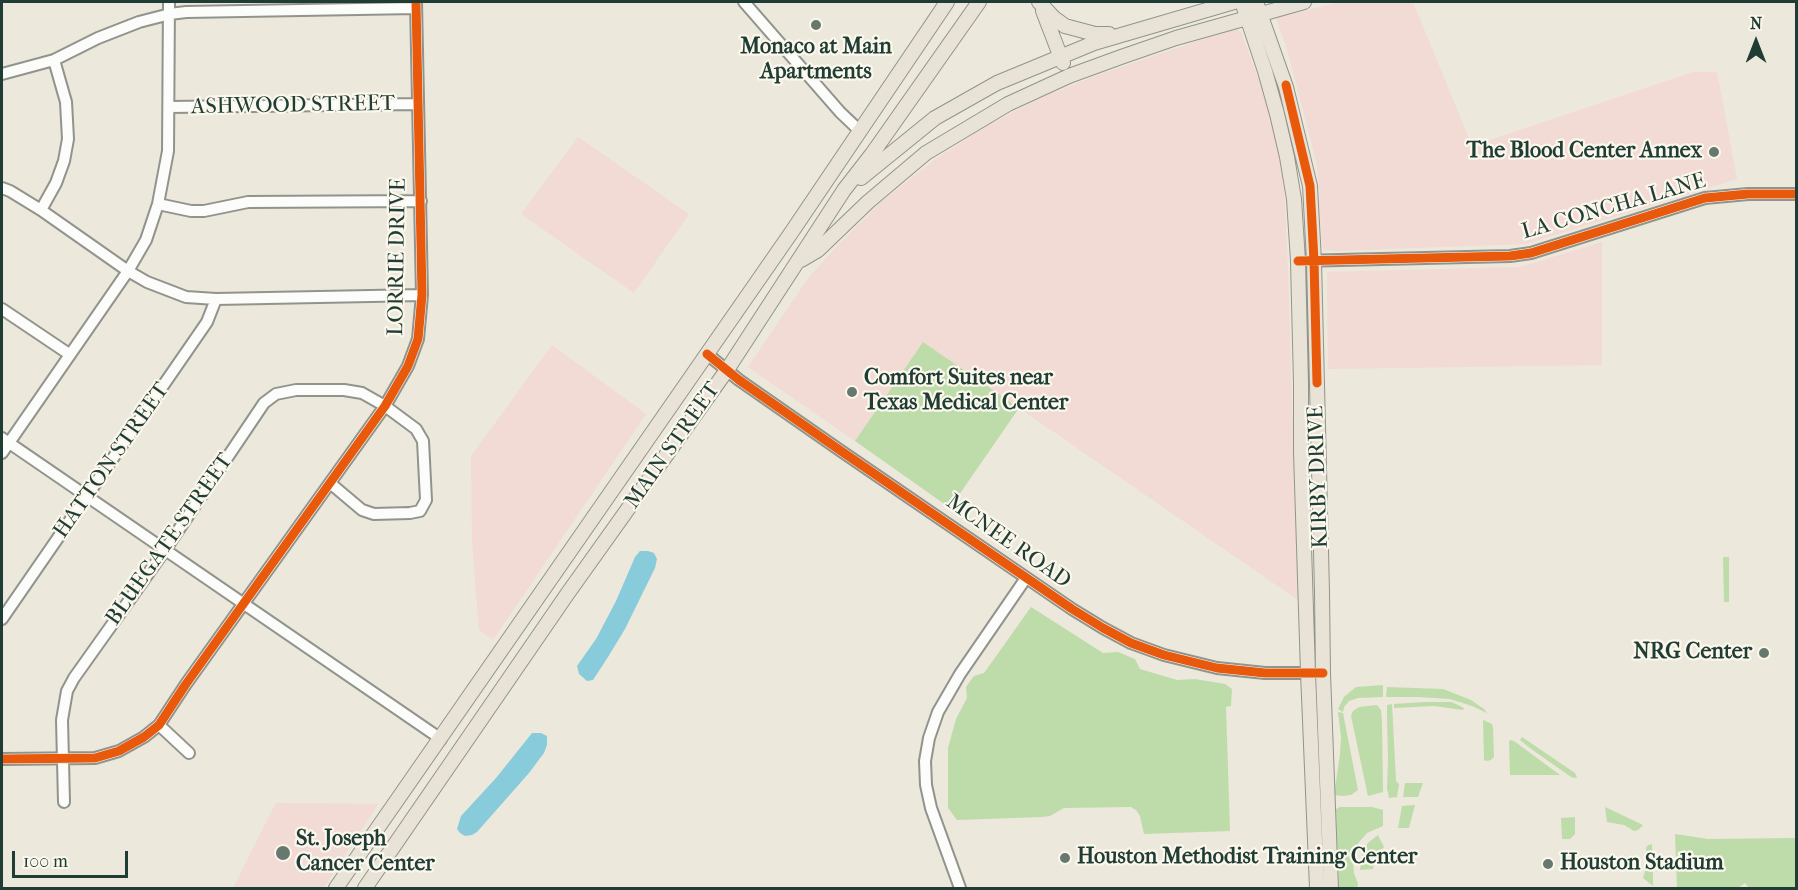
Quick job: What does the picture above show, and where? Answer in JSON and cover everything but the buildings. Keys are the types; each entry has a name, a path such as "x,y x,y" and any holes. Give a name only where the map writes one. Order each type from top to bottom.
{"main road":[{"name":"MAIN STREET","path":"336,888 791,233 947,2"},
{"name":"MAIN STREET","path":"365,888 568,593 727,370 844,190 880,143 979,2"},
{"path":"791,233 914,134 952,108 989,87 1094,43 1234,2"},
{"name":"KIRBY DRIVE","path":"1242,2 1255,11 1286,87 1311,186 1323,673 1322,843 1317,888"},
{"path":"797,263 818,250 868,202 926,153 1008,104 1069,76 1255,11 1304,2"},
{"path":"1040,4 1065,27 1095,34 1126,34"},
{"path":"1040,4 1069,76"},
{"name":"KIRBY DRIVE","path":"1255,11 1265,71 1287,157 1294,199 1298,261 1308,673 1322,843 1331,888"},
{"path":"861,131 880,143"},
{"path":"914,134 926,153"},
{"path":"1301,384 1317,383"},
{"path":"550,580 568,593"},
{"path":"495,660 514,673"},
{"path":"441,739 458,753"}],"street":[{"path":"2,453 5,440 128,272 146,240 158,204 168,150 169,2"},
{"path":"744,2 840,112 861,131"},
{"path":"2,74 54,60 139,21 170,14 416,5"},
{"name":"LORRIE DRIVE","path":"2,759 95,758 119,751 144,737 159,725 385,406 414,353 418,339 422,295 416,5"},
{"path":"42,210 56,183 64,161 68,139 66,102 54,60"},
{"name":"ASHWOOD STREET","path":"169,107 418,104"},
{"path":"2,189 10,191 42,210 128,272 155,286 186,297 216,299 422,295"},
{"name":"LA CONCHA LANE","path":"1298,261 1510,256 1531,253 1705,198 1748,194 1797,194"},
{"path":"158,204 191,211 204,211 248,202 421,201"},
{"name":"HATTON STREET","path":"2,619 207,322 216,299"},
{"path":"2,309 69,354"},
{"name":"MCNEE ROAD","path":"707,354 1026,578 1103,628 1131,643 1194,664 1225,669 1265,673 1323,673"},
{"name":"BLUEGATE STREET","path":"64,802 62,720 67,691 264,403 276,394 296,390 344,390 362,393 385,406 416,429 423,441 426,500 420,511 374,514 362,510 330,483"},
{"path":"5,440 441,739"},
{"path":"960,888 931,808 926,785 925,761 929,738 938,712 960,674 1026,578"},
{"path":"159,725 189,753"}],"shaded area":[{"path":"1340,2 1413,2 1472,146 1693,72 1717,72 1737,179 1526,244 1324,250 1317,165 1287,49 1276,18"},
{"path":"1236,28 1241,32 1263,91 1278,149 1284,187 1298,600 923,342 855,441 748,367 809,277 880,203 937,158 988,125 1043,97 1098,75"},
{"path":"578,137 689,214 634,293 521,214"},
{"path":"1602,242 1602,365 1328,369 1327,272 1520,267"},
{"path":"552,345 646,414 493,640 479,630 472,541 471,456"},
{"path":"276,803 378,804 324,888 233,888"}],"green space":[{"path":"923,342 1019,408 950,508 855,441"},
{"path":"1723,557 1729,557 1729,602 1724,602"},
{"path":"1031,607 1103,653 1118,652 1135,659 1140,669 1177,680 1195,679 1225,684 1232,689 1231,706 1226,707 1230,831 1144,834 1140,816 1131,807 1064,808 1050,816 1042,817 957,820 948,808 948,748 956,719 967,698 966,687 974,676 984,673"},
{"path":"1383,685 1383,697 1358,698 1349,701 1343,712 1338,709 1344,697 1356,687"},
{"path":"1387,687 1443,689 1471,700 1487,713 1450,699 1386,697"},
{"path":"1452,702 1464,708 1463,710 1434,706 1394,708 1394,704"},
{"path":"1392,704 1396,781 1399,784 1397,797 1389,798 1387,705"},
{"path":"1377,705 1381,710 1382,722 1383,792 1368,796 1351,716 1353,711 1359,707"},
{"path":"1338,712 1343,713 1358,790 1351,795 1342,796 1334,795 1341,737"},
{"path":"1483,720 1492,724 1493,728 1494,757 1486,761 1484,760"},
{"path":"1522,737 1575,773 1577,777 1571,777 1530,748 1520,740"},
{"path":"1511,740 1560,775 1510,775 1509,741"},
{"path":"1405,783 1423,783 1418,797 1403,797"},
{"path":"1415,805 1409,828 1398,828 1402,806"},
{"path":"1372,807 1383,810 1383,826 1367,833 1359,842 1354,853 1357,888 1339,888 1336,809"},
{"path":"1605,807 1643,825 1634,831 1624,825 1607,822"},
{"path":"1575,817 1575,834 1570,839 1562,839 1561,818"},
{"path":"1675,834 1708,839 1796,838 1796,888 1749,888 1745,883 1738,888 1677,888"},
{"path":"1378,835 1384,847 1375,856 1373,869 1360,870 1363,850"},
{"path":"1652,844 1653,886 1643,878 1648,862 1646,848"}],"water":[{"path":"640,551 654,553 657,559 655,568 625,629 593,680 587,681 579,674 577,666 596,639"},
{"path":"532,733 547,736 544,753 477,832 465,836 460,833 457,829 461,816 496,778"}],"cycle path":[{"path":"2,759 95,758 119,751 144,737 159,725 385,406 408,366 418,339 422,295 416,2"},
{"path":"1286,85 1310,186 1317,383"},
{"path":"1298,261 1510,256 1531,253 1705,198 1748,194 1796,194"},
{"path":"707,354 739,380 1072,609 1131,643 1164,655 1217,668 1265,673 1323,673"}],"place":[{"name":"Monaco at Main Apartments","path":"816,25"},
{"name":"The Blood Center Annex","path":"1714,152"},
{"name":"Comfort Suites near Texas Medical Center","path":"852,392"},
{"name":"NRG Center","path":"1764,653"},
{"name":"St. Joseph Cancer Center","path":"283,853"},
{"name":"Houston Methodist Training Center","path":"1065,858"},
{"name":"Houston Stadium","path":"1548,864"}]}
